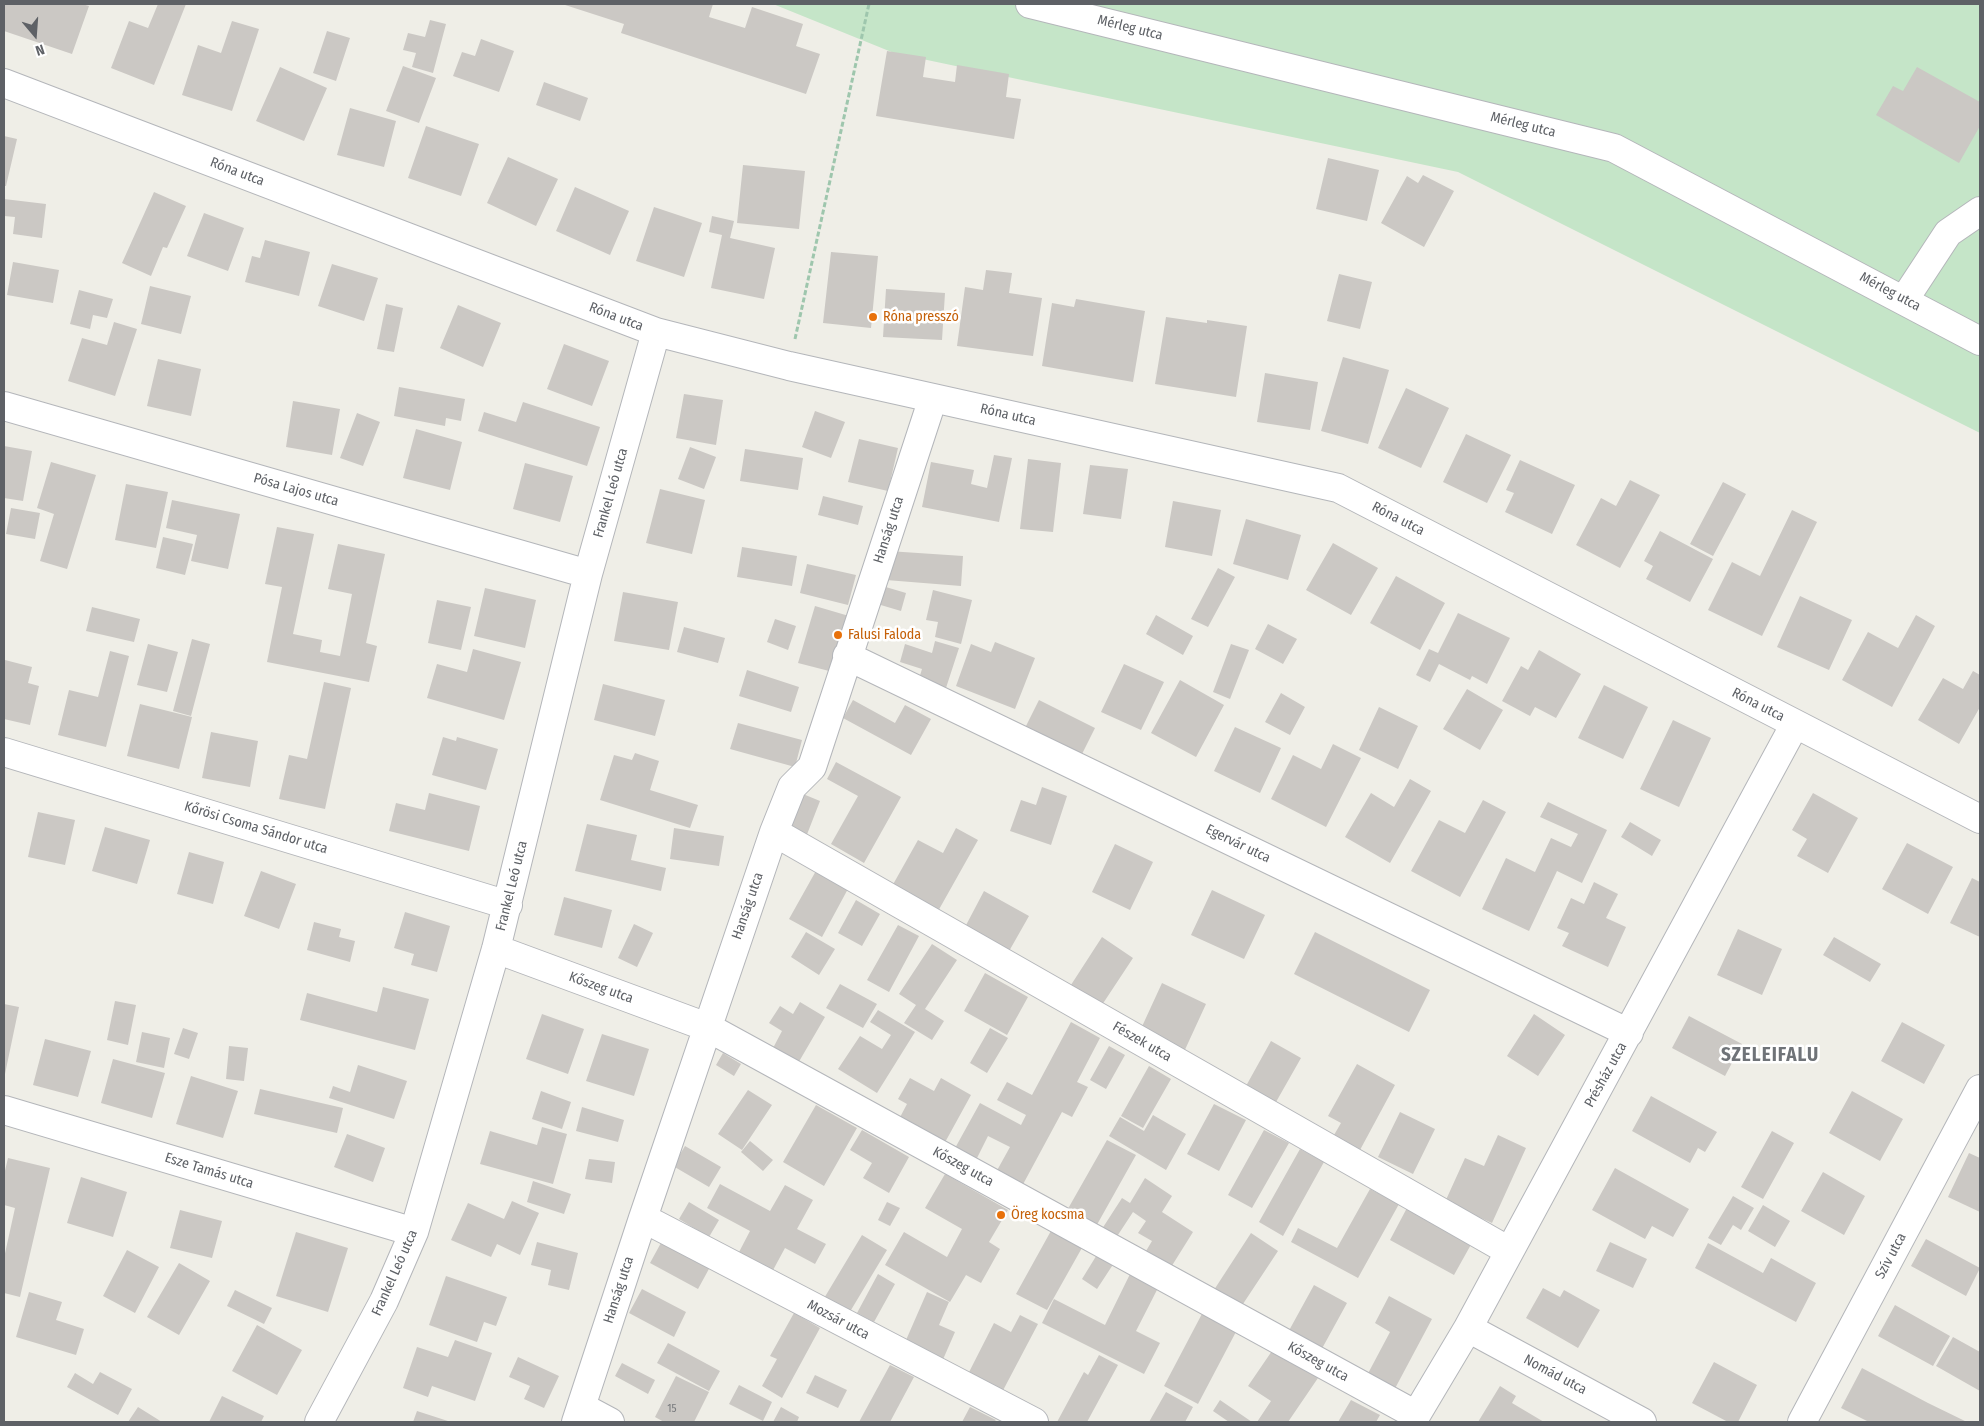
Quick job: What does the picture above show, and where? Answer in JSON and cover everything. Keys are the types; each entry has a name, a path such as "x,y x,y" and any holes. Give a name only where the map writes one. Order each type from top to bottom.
{"street":[{"name":"Mérleg utca","path":"1030,4 1614,148 1904,300 1980,342"},
{"name":"Róna utca","path":"4,83 656,332 789,366 1338,488 1980,819"},
{"path":"1904,300 1948,233 1980,211"},
{"name":"Frankel Leó utca","path":"319,1422 384,1301 414,1232 496,949 588,574 656,332"},
{"name":"Hanság utca","path":"579,1414 643,1218 774,832 792,787 812,767 933,398"},
{"name":"Pósa Lajos utca","path":"4,406 588,574"},
{"name":"Egervár utca","path":"847,656 1629,1033"},
{"name":"Présház utca","path":"1414,1419 1468,1328 1795,724"},
{"name":"Kőrösi Csoma Sándor utca","path":"4,752 508,904"},
{"name":"Fészek utca","path":"774,832 1509,1251"},
{"name":"Kőszeg utca","path":"496,949 707,1027 1414,1419"},
{"name":"Szív utca","path":"1802,1422 1980,1089"},
{"name":"Esze Tamás utca","path":"4,1110 414,1232"},
{"name":"Mozsár utca","path":"643,1218 1034,1422"},
{"name":"Nomád utca","path":"1468,1328 1642,1422"},
{"path":"579,1414 610,1422"}],"path":[{"path":"789,366 868,4"}],"green space":[{"path":"773,4 1980,4 1980,433 1458,172 894,53"}],"building":[{"path":"4,4 82,4 89,6 72,54 4,31"},
{"path":"158,4 186,4 154,85 111,68 129,21 148,28"},
{"path":"562,4 713,4 709,17 745,28 752,7 803,24 796,46 820,54 806,94 621,33 624,24"},
{"path":"430,20 446,24 433,73 412,67 416,53 403,50 408,33 425,37"},
{"path":"232,21 259,29 232,111 182,95 198,45 221,53"},
{"path":"327,31 350,38 336,81 313,73"},
{"path":"481,39 514,51 499,92 453,76 462,52 475,56"},
{"path":"887,51 926,57 923,77 955,82 957,65 1009,74 1006,97 1021,99 1014,139 876,116"},
{"path":"403,66 436,78 419,123 386,111"},
{"path":"280,67 327,88 304,141 256,121"},
{"path":"1917,67 1980,102 1980,126 1959,163 1876,115 1893,86 1903,91"},
{"path":"544,82 588,98 580,121 536,105"},
{"path":"350,108 396,121 384,167 337,155"},
{"path":"426,126 479,144 461,196 408,178"},
{"path":"4,136 17,139 6,186 4,186"},
{"path":"508,157 558,179 536,226 487,203"},
{"path":"1328,158 1379,170 1367,221 1316,209"},
{"path":"743,165 805,171 799,229 737,223"},
{"path":"1423,175 1454,191 1424,247 1381,223 1407,176 1418,183"},
{"path":"575,187 629,211 610,255 556,231"},
{"path":"154,192 186,206 167,248 163,247 151,276 122,263"},
{"path":"4,199 46,204 42,238 13,234 15,217 4,216"},
{"path":"654,207 702,223 684,277 636,261"},
{"path":"204,213 244,228 228,271 187,256"},
{"path":"712,216 734,221 730,238 775,248 764,299 711,288 722,235 709,232"},
{"path":"265,240 310,252 299,296 245,282 252,256 260,258"},
{"path":"831,252 878,256 871,328 823,323"},
{"path":"13,262 59,270 53,303 7,295"},
{"path":"332,264 378,278 364,321 318,306"},
{"path":"986,270 1012,273 1009,293 1042,298 1033,356 957,346 965,287 983,290"},
{"path":"1339,274 1372,282 1360,329 1327,321"},
{"path":"150,286 191,296 181,334 141,324"},
{"path":"886,289 945,293 942,340 883,337"},
{"path":"79,290 113,299 107,318 93,315 90,329 70,324"},
{"path":"1076,299 1145,311 1133,382 1042,366 1052,303 1074,307"},
{"path":"386,304 403,308 394,352 377,349"},
{"path":"458,305 501,323 483,367 440,348"},
{"path":"1166,317 1207,323 1207,320 1247,326 1236,397 1155,384"},
{"path":"114,322 137,329 115,396 68,381 82,338 107,345"},
{"path":"564,344 609,361 592,406 547,389"},
{"path":"1343,357 1389,370 1368,444 1321,431"},
{"path":"158,359 201,369 191,416 147,406"},
{"path":"1265,373 1318,382 1310,430 1257,422"},
{"path":"399,387 465,399 461,421 446,418 445,426 394,416"},
{"path":"1406,388 1449,408 1421,468 1378,448"},
{"path":"684,394 723,400 716,445 676,438"},
{"path":"293,401 340,409 332,455 286,447"},
{"path":"523,402 600,427 587,466 478,431 484,412 516,422"},
{"path":"815,411 845,422 831,458 802,447"},
{"path":"357,413 380,422 363,466 340,458"},
{"path":"416,429 462,442 450,490 403,478"},
{"path":"1466,434 1511,455 1487,503 1443,482"},
{"path":"859,439 898,448 888,491 848,482"},
{"path":"4,446 32,451 23,501 4,498"},
{"path":"690,447 716,457 704,489 678,479"},
{"path":"745,449 803,458 798,490 740,481"},
{"path":"994,455 1012,458 999,522 922,507 931,462 974,470 971,484 987,488"},
{"path":"1028,459 1061,463 1053,532 1020,529"},
{"path":"1520,460 1575,485 1552,534 1505,512 1514,493 1506,490"},
{"path":"51,462 96,475 67,569 40,561 54,514 37,508"},
{"path":"525,463 573,476 560,522 513,509"},
{"path":"1090,465 1128,469 1121,519 1083,514"},
{"path":"1630,480 1660,495 1620,568 1576,545 1601,498 1616,506"},
{"path":"1723,482 1746,494 1713,556 1690,544"},
{"path":"126,484 168,492 156,548 115,540"},
{"path":"660,489 705,500 692,554 646,543"},
{"path":"823,496 863,506 858,525 818,515"},
{"path":"172,500 240,514 228,569 191,561 197,535 166,528"},
{"path":"1173,501 1221,510 1212,556 1165,547"},
{"path":"11,508 40,513 35,539 6,534"},
{"path":"1792,510 1817,522 1762,636 1708,610 1732,562 1760,576"},
{"path":"1246,519 1301,535 1288,580 1233,564"},
{"path":"277,527 314,534 293,634 322,640 320,652 340,656 352,594 328,589 338,544 385,554 366,643 377,646 369,682 267,662 282,587 265,584"},
{"path":"1660,531 1713,559 1690,602 1646,579 1653,566 1644,561"},
{"path":"163,537 193,544 185,575 156,568"},
{"path":"1333,543 1378,568 1351,615 1306,590"},
{"path":"742,547 797,556 792,586 737,577"},
{"path":"888,551 963,556 961,586 886,580"},
{"path":"807,564 856,575 848,605 800,593"},
{"path":"1218,568 1235,577 1208,627 1191,619"},
{"path":"1396,576 1445,603 1420,650 1370,623"},
{"path":"879,585 906,593 901,611 874,603"},
{"path":"485,588 536,600 525,648 474,636"},
{"path":"933,590 972,600 961,644 935,637 938,622 926,620"},
{"path":"623,592 678,602 669,650 614,641"},
{"path":"1800,596 1852,620 1829,670 1777,647"},
{"path":"437,600 471,607 461,650 428,643"},
{"path":"815,606 849,616 833,672 798,663"},
{"path":"92,607 140,619 134,642 86,631"},
{"path":"1458,613 1510,638 1487,684 1472,676 1470,680 1439,664 1430,682 1416,675 1429,649 1438,653"},
{"path":"1156,615 1193,636 1183,655 1146,634"},
{"path":"1916,615 1935,626 1892,707 1842,680 1868,632 1898,648"},
{"path":"775,619 796,626 788,650 767,642"},
{"path":"1268,624 1297,639 1283,664 1255,649"},
{"path":"684,627 725,638 718,663 677,652"},
{"path":"192,639 210,644 191,716 173,711"},
{"path":"935,641 959,648 945,691 918,682 922,669 900,662 905,644 932,653"},
{"path":"995,642 1035,658 1015,709 956,686 971,644 991,652"},
{"path":"148,644 178,652 167,692 137,685"},
{"path":"1231,644 1249,650 1230,699 1213,692"},
{"path":"473,649 521,662 504,720 427,698 437,664 467,672"},
{"path":"1539,650 1581,674 1556,718 1535,707 1530,716 1502,701 1521,666 1528,670"},
{"path":"110,651 129,656 106,747 58,735 69,690 98,697"},
{"path":"5,660 32,667 28,683 39,686 30,725 4,719"},
{"path":"1124,664 1164,682 1141,730 1101,712"},
{"path":"747,670 799,687 791,712 739,696"},
{"path":"1973,671 1980,675 1980,707 1959,744 1918,720 1943,678 1963,689"},
{"path":"1180,680 1224,705 1196,757 1151,733"},
{"path":"324,682 351,688 325,809 279,799 289,755 307,759"},
{"path":"603,684 665,700 655,736 594,720"},
{"path":"1604,685 1648,707 1623,759 1578,738"},
{"path":"1467,689 1503,710 1480,750 1443,729"},
{"path":"1281,693 1305,707 1290,735 1265,722"},
{"path":"853,700 895,723 905,705 931,719 911,755 843,718"},
{"path":"1039,700 1095,728 1079,760 1023,732"},
{"path":"140,704 192,717 179,769 127,756"},
{"path":"1379,707 1418,726 1398,769 1359,750"},
{"path":"1673,720 1711,738 1679,807 1640,789"},
{"path":"738,723 802,740 795,767 730,749"},
{"path":"1235,727 1281,748 1260,793 1214,771"},
{"path":"211,732 258,741 250,787 202,778"},
{"path":"443,737 456,741 457,737 498,749 486,790 432,775"},
{"path":"1333,744 1361,758 1326,827 1271,799 1293,755 1321,769"},
{"path":"635,753 659,761 650,790 698,805 690,828 600,800 614,755 632,760"},
{"path":"836,762 901,797 864,863 831,844 858,796 827,779"},
{"path":"1410,779 1431,791 1390,863 1345,837 1371,793 1394,807"},
{"path":"1042,787 1067,796 1051,845 1010,831 1021,800 1036,805"},
{"path":"429,793 480,806 469,851 389,831 396,803 425,810"},
{"path":"1813,793 1858,818 1828,873 1797,856 1807,839 1792,830"},
{"path":"803,794 820,801 806,837 789,831"},
{"path":"1483,800 1506,812 1460,897 1411,871 1439,820 1465,833"},
{"path":"1548,802 1607,830 1582,883 1557,871 1529,931 1482,909 1506,858 1535,872 1551,838 1571,847 1578,834 1540,817"},
{"path":"38,812 75,820 65,865 28,857"},
{"path":"1630,822 1661,840 1652,856 1621,837"},
{"path":"587,824 637,835 631,860 666,868 661,891 575,871"},
{"path":"105,827 150,840 137,884 92,871"},
{"path":"674,828 724,836 719,866 670,859"},
{"path":"956,828 978,840 937,913 891,888 918,840 943,853"},
{"path":"1907,843 1953,867 1928,914 1882,889"},
{"path":"1115,844 1153,862 1130,910 1092,892"},
{"path":"189,852 224,862 213,904 177,894"},
{"path":"817,869 849,887 822,937 789,919"},
{"path":"261,871 296,884 279,929 244,916"},
{"path":"1972,878 1980,882 1980,937 1950,923"},
{"path":"1594,882 1618,894 1606,918 1626,927 1608,967 1562,946 1569,933 1557,928 1571,898 1584,904"},
{"path":"1212,890 1265,915 1244,959 1191,935"},
{"path":"984,891 1029,916 1008,953 964,929"},
{"path":"564,897 612,910 602,948 554,935"},
{"path":"856,900 880,914 862,946 838,933"},
{"path":"405,912 450,926 437,972 411,965 414,954 394,948"},
{"path":"314,922 341,929 339,937 355,941 350,962 307,950"},
{"path":"634,924 653,933 637,967 618,958"},
{"path":"898,925 919,936 889,992 867,980"},
{"path":"1738,929 1782,949 1762,995 1717,975"},
{"path":"806,932 835,949 819,975 791,957"},
{"path":"1315,932 1430,990 1409,1032 1294,974"},
{"path":"1102,937 1133,958 1100,1008 1069,988"},
{"path":"1834,937 1881,964 1870,982 1823,955"},
{"path":"932,944 957,960 925,1009 944,1021 932,1040 904,1023 916,1005 899,994"},
{"path":"985,973 1028,997 1007,1035 964,1011"},
{"path":"1162,983 1206,1004 1183,1054 1139,1033"},
{"path":"840,984 877,1004 863,1028 826,1008"},
{"path":"383,987 429,999 415,1050 300,1020 307,993 377,1012"},
{"path":"115,1001 136,1005 128,1045 107,1040"},
{"path":"800,1002 825,1017 797,1065 772,1050 782,1031 769,1023 780,1006 793,1014"},
{"path":"4,1004 19,1007 5,1074 4,1074"},
{"path":"878,1010 915,1032 877,1093 838,1069 860,1036 882,1049 891,1035 870,1022"},
{"path":"542,1014 584,1029 568,1074 526,1059"},
{"path":"1534,1014 1565,1035 1538,1076 1507,1056"},
{"path":"1689,1016 1742,1044 1725,1076 1672,1048"},
{"path":"1071,1022 1100,1038 1077,1082 1088,1087 1072,1117 1062,1112 1021,1188 995,1174 1010,1147 988,1136 975,1162 954,1150 980,1103 1021,1125 1026,1115 997,1100 1007,1082 1032,1095"},
{"path":"1902,1022 1945,1045 1924,1084 1881,1061"},
{"path":"183,1028 198,1033 189,1059 174,1054"},
{"path":"990,1028 1008,1038 987,1073 970,1063"},
{"path":"142,1032 170,1038 164,1068 136,1062"},
{"path":"602,1034 649,1049 634,1096 586,1081"},
{"path":"45,1039 91,1051 78,1097 33,1085"},
{"path":"1271,1041 1301,1058 1276,1102 1246,1086"},
{"path":"229,1046 248,1048 244,1081 226,1079"},
{"path":"1109,1046 1125,1055 1106,1089 1090,1080"},
{"path":"723,1053 741,1064 734,1076 716,1065"},
{"path":"113,1059 165,1073 152,1118 101,1103"},
{"path":"1357,1064 1395,1085 1360,1150 1334,1135 1341,1123 1328,1116"},
{"path":"358,1065 407,1081 394,1119 329,1098 333,1086 350,1092"},
{"path":"1149,1066 1171,1079 1143,1128 1121,1116"},
{"path":"191,1076 238,1091 223,1138 176,1124"},
{"path":"910,1078 934,1091 941,1078 971,1095 943,1146 898,1121 907,1104 898,1099"},
{"path":"260,1089 343,1108 337,1133 254,1114"},
{"path":"748,1090 772,1105 742,1150 718,1134"},
{"path":"541,1091 571,1102 562,1129 532,1119"},
{"path":"1852,1091 1903,1119 1880,1161 1829,1133"},
{"path":"1651,1096 1717,1132 1705,1152 1698,1148 1690,1163 1632,1131"},
{"path":"1214,1104 1246,1120 1219,1171 1187,1154"},
{"path":"816,1105 857,1128 824,1186 783,1162"},
{"path":"582,1107 624,1120 618,1142 576,1131"},
{"path":"1400,1112 1435,1129 1413,1174 1378,1157"},
{"path":"1153,1115 1186,1134 1166,1170 1109,1136 1120,1117 1144,1131"},
{"path":"542,1127 567,1134 553,1184 480,1164 490,1131 537,1145"},
{"path":"862,1130 909,1157 889,1193 863,1178 872,1163 850,1150"},
{"path":"1264,1130 1289,1143 1252,1208 1228,1195"},
{"path":"1772,1131 1794,1143 1763,1199 1741,1187"},
{"path":"347,1134 385,1148 373,1182 334,1167"},
{"path":"1498,1135 1526,1148 1492,1223 1445,1202 1465,1158 1484,1166"},
{"path":"1107,1140 1136,1155 1094,1230 1065,1214"},
{"path":"750,1141 773,1160 763,1171 741,1152"},
{"path":"685,1146 721,1167 709,1187 673,1166"},
{"path":"1300,1149 1324,1162 1283,1236 1259,1222"},
{"path":"1969,1153 1980,1158 1980,1212 1948,1197"},
{"path":"8,1158 50,1168 20,1297 4,1293 4,1258 15,1208 4,1205 4,1175"},
{"path":"589,1159 615,1162 612,1183 585,1179"},
{"path":"1615,1168 1689,1209 1673,1237 1652,1226 1645,1239 1592,1210"},
{"path":"1823,1172 1865,1196 1844,1235 1801,1211"},
{"path":"945,1174 1008,1210 989,1242 1000,1249 981,1283 966,1275 950,1302 885,1265 904,1232 947,1257 962,1229 925,1208"},
{"path":"81,1177 127,1192 113,1237 67,1223"},
{"path":"1145,1178 1172,1196 1162,1212 1193,1232 1168,1272 1143,1256 1152,1241 1138,1233 1146,1221 1133,1212 1114,1241 1100,1232 1122,1198 1130,1203"},
{"path":"533,1181 571,1194 564,1214 527,1202"},
{"path":"720,1184 770,1211 785,1185 813,1200 797,1229 826,1244 815,1264 785,1248 772,1272 738,1254 750,1231 707,1208"},
{"path":"1370,1189 1399,1204 1358,1278 1291,1242 1298,1228 1337,1248"},
{"path":"1733,1196 1754,1208 1741,1230 1733,1225 1721,1245 1708,1238"},
{"path":"512,1201 539,1213 520,1255 497,1244 491,1257 451,1240 468,1203 504,1219"},
{"path":"689,1202 719,1220 709,1237 679,1219"},
{"path":"887,1202 900,1208 890,1226 878,1220"},
{"path":"1763,1205 1790,1221 1775,1247 1748,1231"},
{"path":"1408,1206 1473,1241 1454,1275 1390,1240"},
{"path":"180,1210 222,1221 212,1258 170,1248"},
{"path":"1052,1229 1083,1246 1047,1310 1016,1294"},
{"path":"296,1232 348,1248 328,1312 276,1296"},
{"path":"1251,1233 1278,1251 1239,1310 1212,1293"},
{"path":"862,1235 887,1250 848,1315 823,1300"},
{"path":"1926,1239 1980,1268 1966,1296 1911,1266"},
{"path":"662,1241 710,1267 698,1289 650,1263"},
{"path":"537,1242 578,1253 569,1290 548,1285 551,1270 531,1265"},
{"path":"1610,1242 1647,1259 1633,1288 1596,1271"},
{"path":"1708,1243 1763,1273 1771,1258 1816,1283 1796,1322 1695,1268"},
{"path":"127,1250 159,1267 135,1313 103,1296"},
{"path":"1098,1253 1114,1263 1097,1289 1082,1279"},
{"path":"179,1263 210,1281 179,1335 147,1317"},
{"path":"1131,1272 1159,1286 1136,1331 1160,1343 1144,1374 1042,1323 1054,1299 1105,1325"},
{"path":"878,1274 895,1284 874,1322 857,1313"},
{"path":"446,1276 507,1297 496,1326 484,1322 477,1342 429,1325"},
{"path":"1314,1285 1347,1303 1319,1354 1286,1336"},
{"path":"1543,1288 1560,1297 1564,1290 1600,1310 1578,1348 1526,1318"},
{"path":"642,1289 686,1312 674,1337 629,1313"},
{"path":"235,1290 272,1308 264,1324 227,1306"},
{"path":"29,1292 62,1302 56,1320 84,1329 76,1355 16,1337"},
{"path":"927,1292 949,1302 939,1325 955,1332 941,1364 903,1347"},
{"path":"1389,1296 1432,1319 1391,1396 1364,1381 1390,1332 1375,1323"},
{"path":"1895,1305 1950,1336 1933,1366 1878,1336"},
{"path":"1204,1310 1238,1328 1198,1404 1164,1386"},
{"path":"794,1313 820,1328 782,1398 762,1386 777,1359 770,1356"},
{"path":"1020,1315 1038,1324 999,1398 965,1380 994,1323 1011,1332"},
{"path":"257,1325 302,1350 277,1395 232,1371"},
{"path":"1953,1337 1980,1352 1980,1391 1936,1366"},
{"path":"455,1340 492,1353 475,1401 432,1386 428,1397 403,1388 417,1347 448,1357"},
{"path":"668,1343 720,1371 709,1391 657,1363"},
{"path":"1274,1348 1318,1378 1288,1422 1257,1422 1271,1401 1248,1386"},
{"path":"1099,1355 1118,1365 1087,1422 1057,1422 1084,1372 1088,1375"},
{"path":"518,1357 559,1376 544,1408 524,1399 530,1386 509,1377"},
{"path":"1714,1362 1757,1385 1738,1422 1728,1422 1692,1403"},
{"path":"622,1363 655,1380 648,1394 615,1376"},
{"path":"890,1365 914,1377 890,1422 859,1422"},
{"path":"1862,1368 1967,1422 1869,1422 1841,1408"},
{"path":"100,1372 132,1389 118,1415 67,1387 75,1373 93,1384"},
{"path":"815,1375 847,1390 838,1408 806,1393"},
{"path":"676,1376 709,1392 694,1422 664,1422 655,1417"},
{"path":"739,1385 772,1402 763,1421 729,1404"},
{"path":"1500,1386 1516,1396 1512,1403 1544,1422 1478,1422"},
{"path":"1166,1392 1193,1407 1185,1422 1149,1422"},
{"path":"222,1396 264,1416 261,1422 209,1422"},
{"path":"1220,1400 1252,1422 1229,1422 1213,1411"},
{"path":"1351,1400 1380,1415 1376,1422 1338,1422"},
{"path":"138,1407 162,1422 128,1422"},
{"path":"781,1407 799,1417 797,1422 773,1422"},
{"path":"970,1407 996,1420 994,1422 962,1422"},
{"path":"417,1411 451,1422 413,1422"}],"place":[{"name":"Róna presszó","path":"873,317"},
{"name":"Falusi Faloda","path":"838,635"},
{"name":"Öreg kocsma","path":"1001,1215"}],"district":[{"name":"SZELEIFALU","path":"1770,1056"}]}
